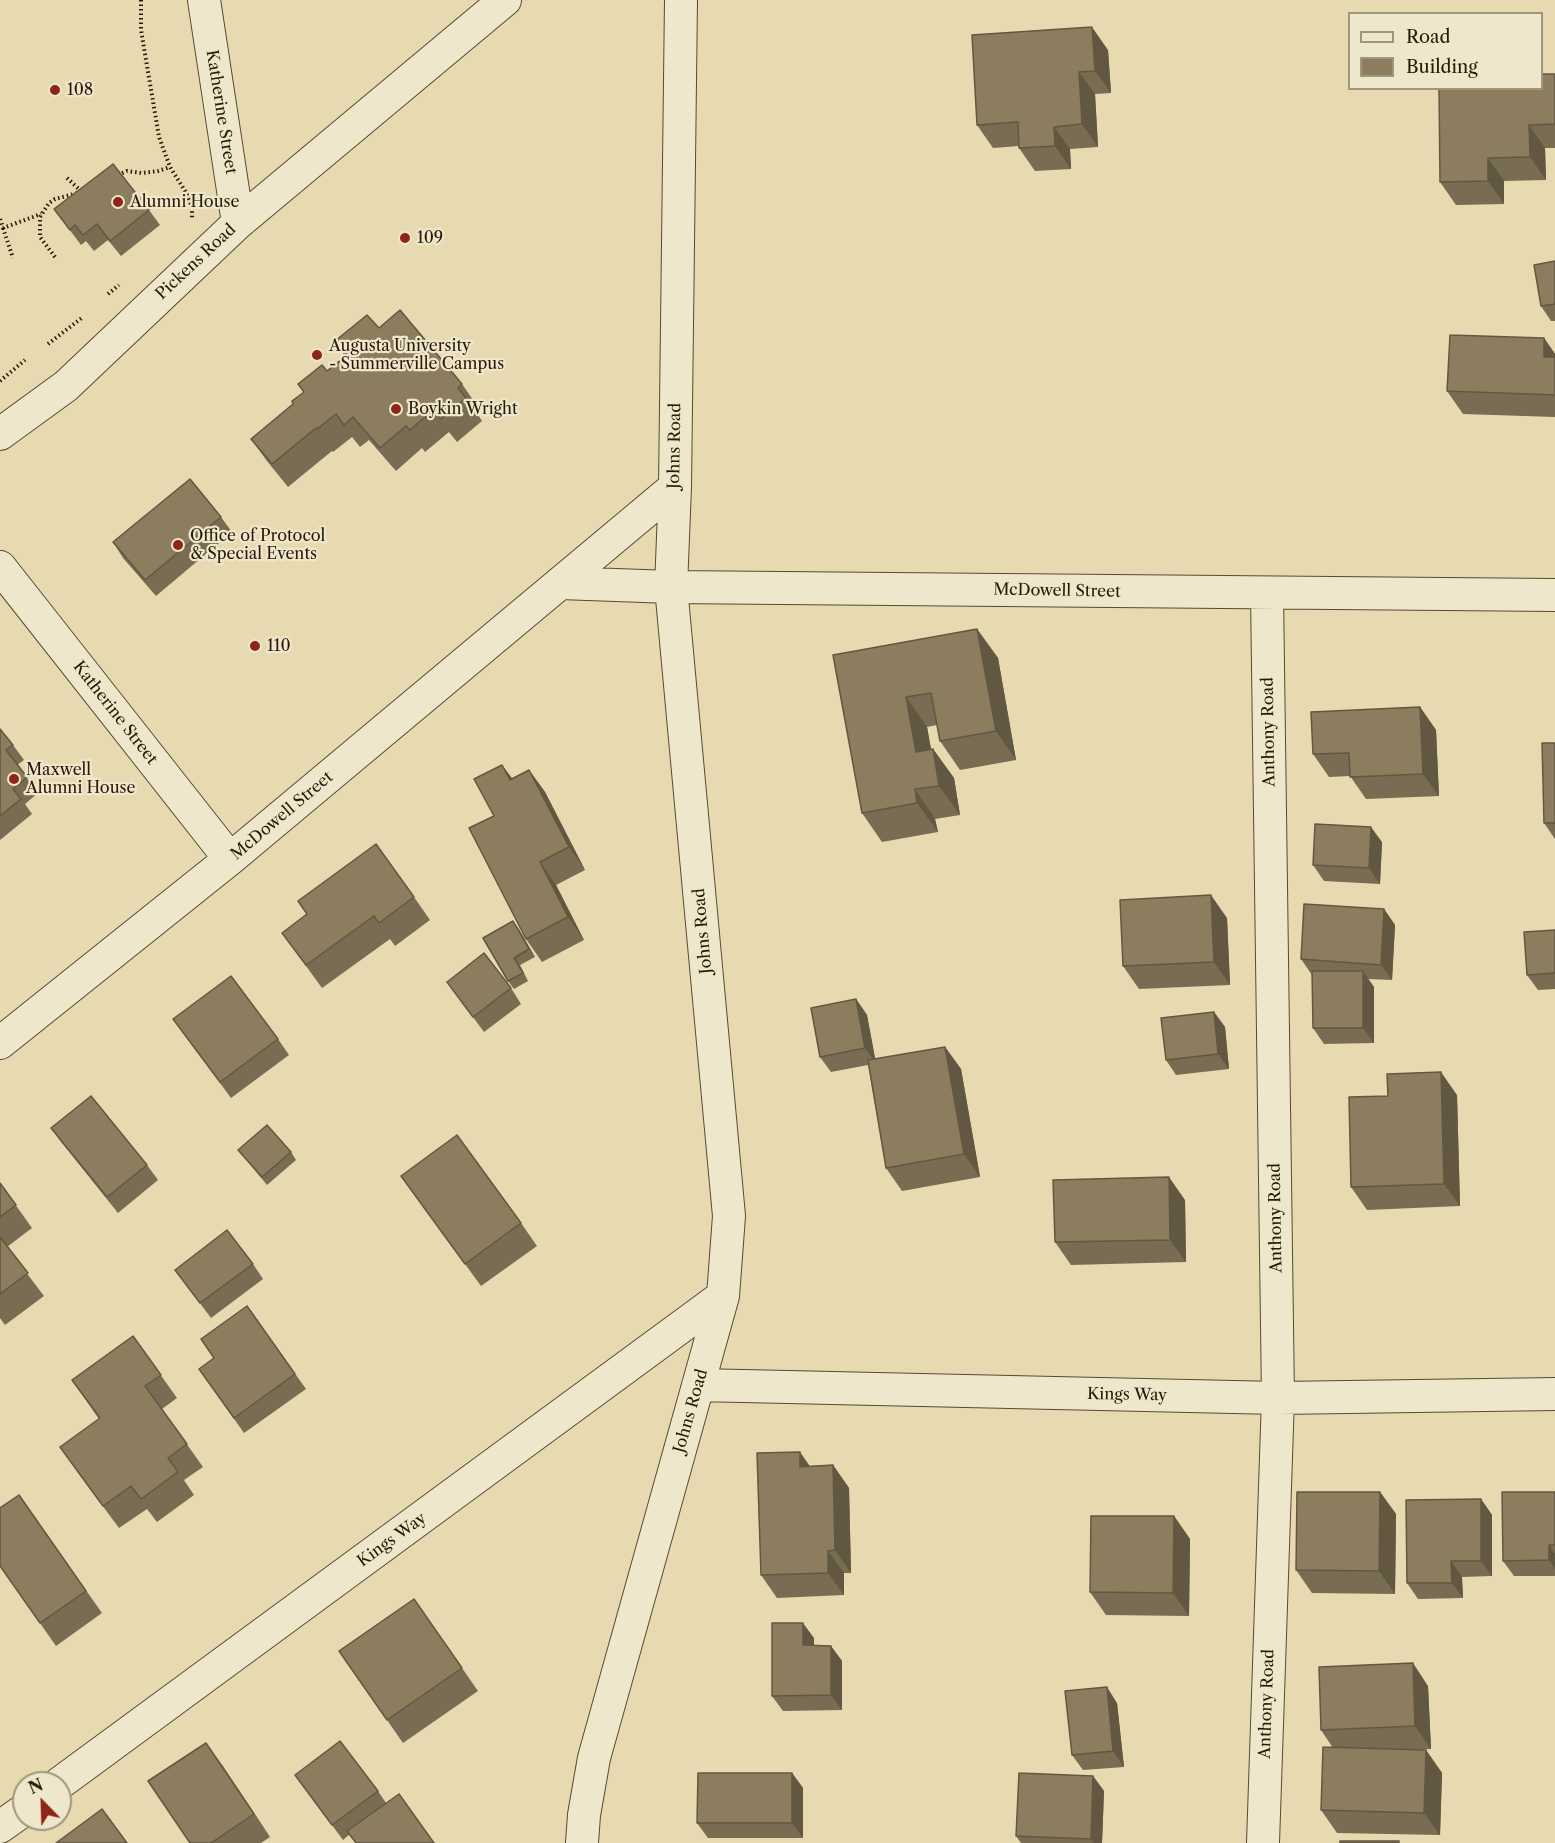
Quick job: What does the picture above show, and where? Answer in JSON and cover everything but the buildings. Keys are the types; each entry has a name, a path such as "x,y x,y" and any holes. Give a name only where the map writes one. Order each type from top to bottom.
{"street":[{"name":"Katherine Street","path":"204,0 238,223"},
{"name":"Pickens Road","path":"0,434 66,386 238,223 505,0"},
{"name":"Johns Road","path":"582,1843 584,1815 594,1758 723,1296 729,1216 671,587 675,487 681,0"},
{"name":"McDowell Street","path":"0,1043 230,860 675,487"},
{"name":"Katherine Street","path":"0,567 230,860"},
{"name":"McDowell Street","path":"560,583 671,587 1555,595"},
{"name":"Anthony Road","path":"1263,1843 1278,1398 1267,593"},
{"name":"Kings Way","path":"72,1774 723,1296"},
{"name":"Kings Way","path":"699,1385 1278,1398 1555,1394"}],"path":[{"path":"141,0 141,30 159,137 170,167 188,194 192,207 192,220"},
{"path":"114,177 127,171 142,173 170,167"},
{"path":"67,178 81,192"},
{"path":"56,256 40,237 41,214 55,199 90,188"},
{"path":"3,228 41,214"},
{"path":"0,219 13,258"},
{"path":"108,294 123,283"},
{"path":"48,344 83,317"},
{"path":"0,381 26,360"}],"place":[{"name":"108","path":"55,90"},
{"name":"Alumni House","path":"118,202"},
{"name":"109","path":"405,238"},
{"name":"Augusta University - Summerville Campus","path":"317,355"},
{"name":"Boykin Wright","path":"396,409"},
{"name":"Office of Protocol & Special Events","path":"178,545"},
{"name":"110","path":"255,646"},
{"name":"Maxwell Alumni House","path":"14,779"}]}
